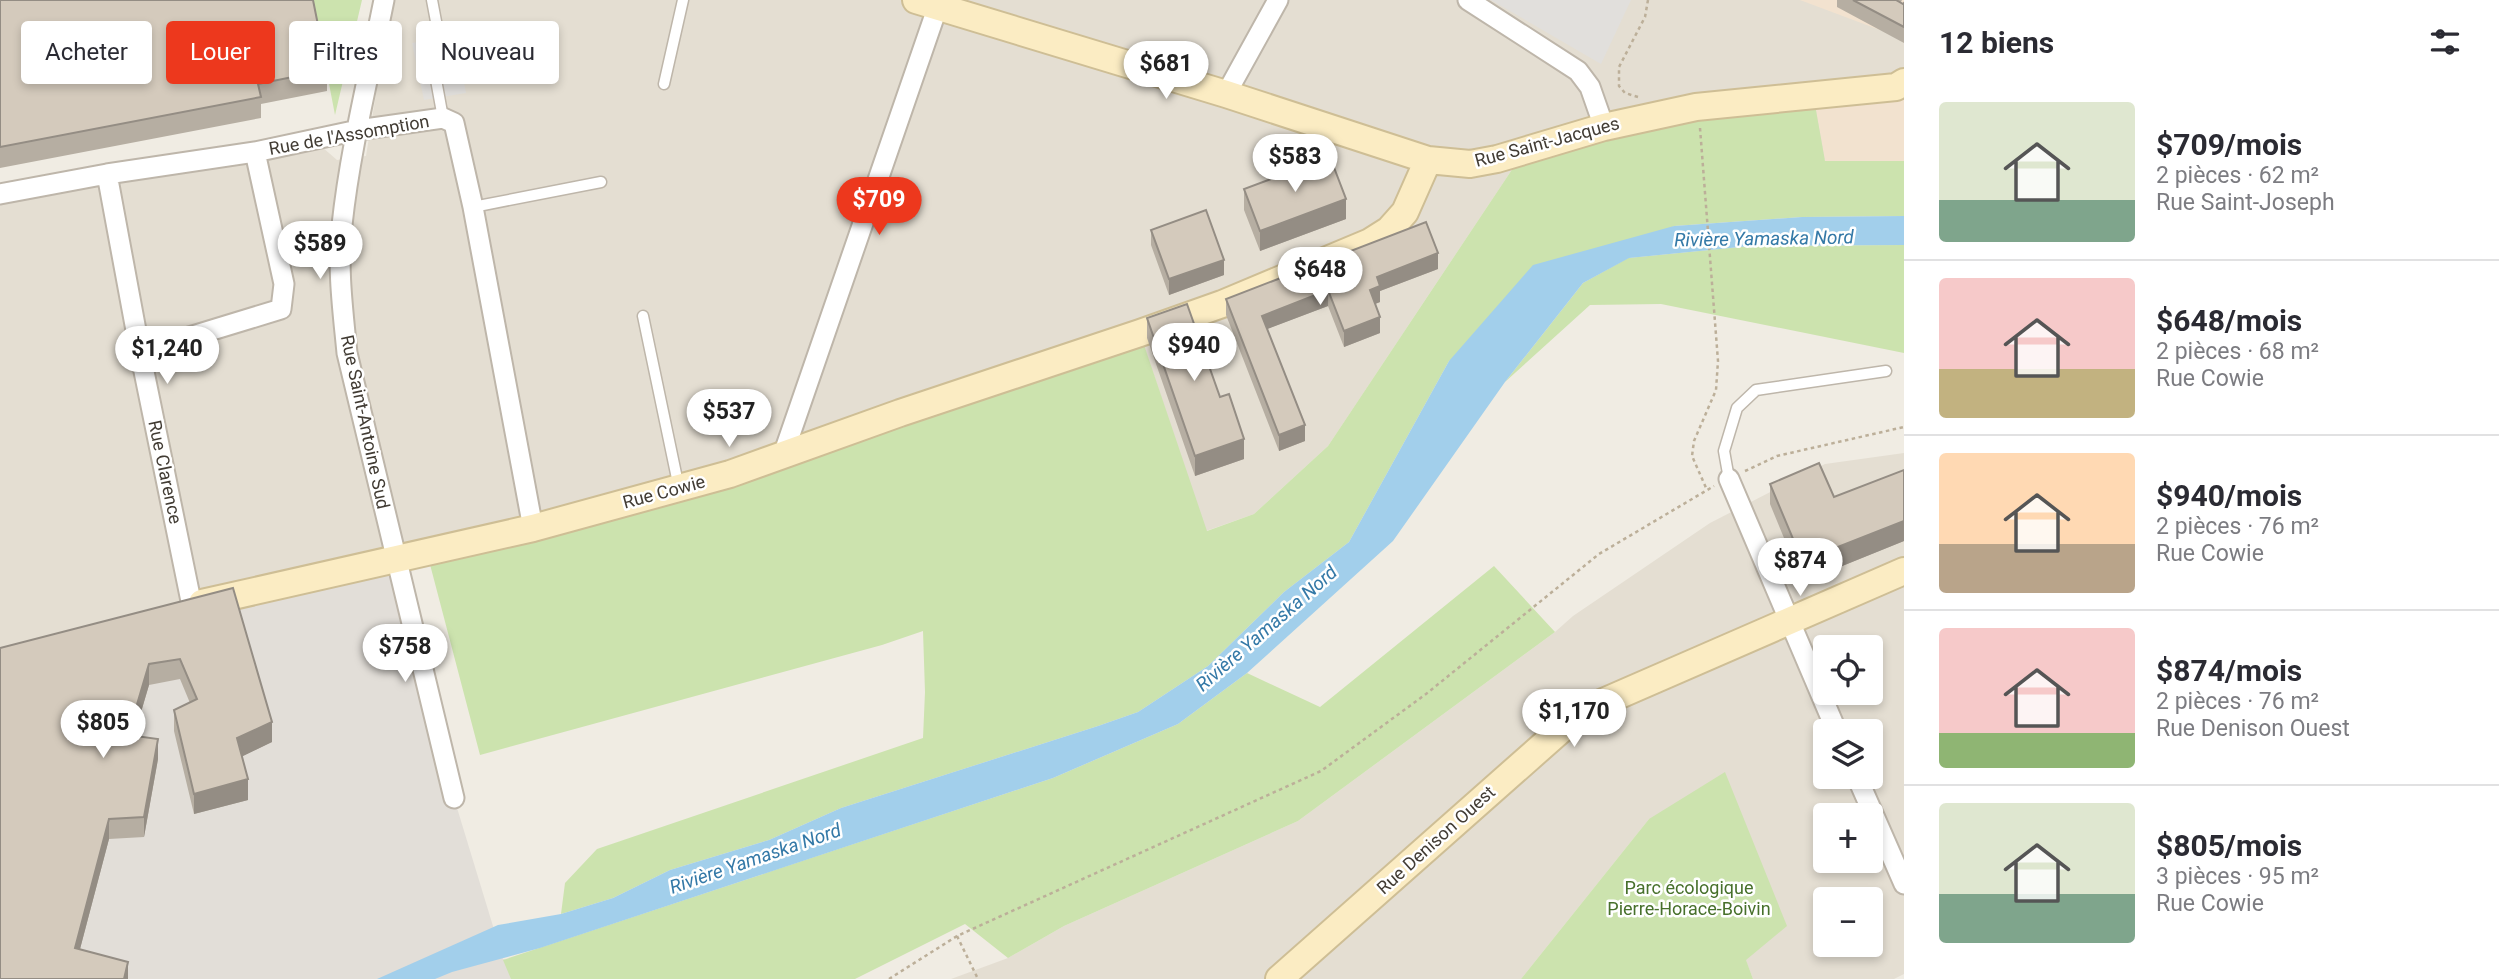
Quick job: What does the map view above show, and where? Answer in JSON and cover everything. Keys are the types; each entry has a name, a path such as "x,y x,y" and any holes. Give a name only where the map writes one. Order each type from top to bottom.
{"street":[{"name":"Rue Saint-Antoine Sud","path":"384,0 353,148 341,227 340,278 347,353 454,798"},
{"path":"1468,0 1577,71 1590,87 1604,127"},
{"path":"1226,94 1273,1"},
{"path":"783,455 931,2"},
{"name":"Rue Saint-Jacques","path":"931,2 1427,160 1470,164 1497,159 1604,127 1696,107 1896,87 1904,82"},
{"name":"Rue de l'Assomption","path":"0,194 107,174 255,152 358,130 443,118 454,123 533,528"},
{"path":"140,352 281,309 284,284 255,152"},
{"name":"Rue Cowie","path":"167,612 533,528 730,474 1222,304 1370,242 1388,230 1405,212 1427,160"},
{"name":"Rue Clarence","path":"107,174 192,606"},
{"path":"1729,479 1831,719"},
{"name":"Rue Denison Ouest","path":"1279,979 1565,726 1601,703 1904,571"},
{"path":"1862,789 1904,884"}],"lane":[{"path":"432,0 436,21"},
{"path":"664,84 683,0"},
{"path":"437,84 443,118"},
{"path":"472,206 601,183"},
{"path":"643,316 679,488"},
{"path":"1729,479 1724,451 1737,408 1756,390 1886,371"}],"path":[{"path":"1648,0 1645,17 1619,67 1619,86 1625,93 1639,97 1648,95"},
{"path":"1696,107 1702,141 1718,361 1716,390 1695,441 1692,456 1706,490"},
{"path":"889,979 957,936 1321,771 1426,694 1598,554 1706,490 1777,456 1904,427"},
{"path":"957,936 978,979"}],"shaded area":[{"path":"391,0 1904,0 1904,161 1523,153 1328,446 1254,514 1206,531 1140,334 783,455 0,657 0,193 314,140 337,160 366,156 378,84 402,84 402,21 388,21"},
{"path":"1491,0 1631,0 1601,64"},
{"path":"1800,0 1904,0 1904,39"},
{"path":"416,42 416,62 412,43"},
{"path":"421,84 464,84 466,93 424,100"},
{"path":"1904,91 1904,161 1825,161 1814,99"},
{"path":"1904,453 1904,974 1894,979 1753,979 1741,948 1649,819 1521,979 951,979 1008,958 1064,926 1298,821 1573,616 1710,523 1825,464"},
{"path":"395,560 454,798 503,959 562,979 0,979 0,657"}],"green space":[{"path":"313,0 362,0 357,21 317,21"},
{"path":"329,84 342,84 335,115"},
{"path":"1814,99 1825,161 1904,161 1904,216 1802,217 1674,226 1449,361 1349,542 1284,592 1208,666 1138,712 841,808 769,840 670,870 613,898 561,914 565,883 597,849 923,738 923,631 882,645 480,755 427,553 533,528 1140,333 1207,531 1254,514 1328,446 1523,153 1604,127"},
{"path":"1904,245 1904,353 1661,304 1590,305 1505,382 1583,283 1628,258 1750,246"},
{"path":"1494,566 1555,632 1298,821 1064,926 1008,958 965,924 855,979 511,979 503,960 1053,778 1178,724 1247,673 1320,707"},
{"name":"Parc écologique Pierre-Horace-Boivin","path":"1725,772 1787,926 1746,960 1753,979 1521,979 1649,819"}],"water":[{"name":"Rivière Yamaska Nord","path":"1904,216 1904,245 1750,246 1629,258 1583,283 1505,382 1393,541 1247,673 1178,724 1053,778 540,948 435,979 377,979 498,925 561,914 613,898 670,870 769,840 841,808 1138,712 1208,666 1284,592 1349,542 1449,361 1533,265 1674,226 1802,217"}],"building":[{"path":"0,0 313,0 317,21 289,21 289,78 275,81 275,21 166,21 166,84 258,84 261,97 0,147"},
{"path":"1853,0 1896,0 1904,3 1904,27"},
{"path":"1330,157 1346,199 1260,231 1244,189"},
{"path":"1206,210 1224,260 1169,279 1151,230"},
{"path":"1426,222 1438,253 1377,277 1380,286 1370,290 1380,317 1344,331 1328,290 1262,316 1305,425 1279,435 1226,299"},
{"path":"1187,304 1220,397 1229,394 1244,439 1195,456 1147,318"},
{"path":"1819,463 1834,497 1904,470 1904,521 1815,556 1796,546 1770,484"},
{"path":"233,588 272,722 237,738 248,779 194,794 174,710 197,699 180,659 149,664 128,735 158,739 144,817 109,819 75,948 128,962 124,979 0,979 0,648"}]}
